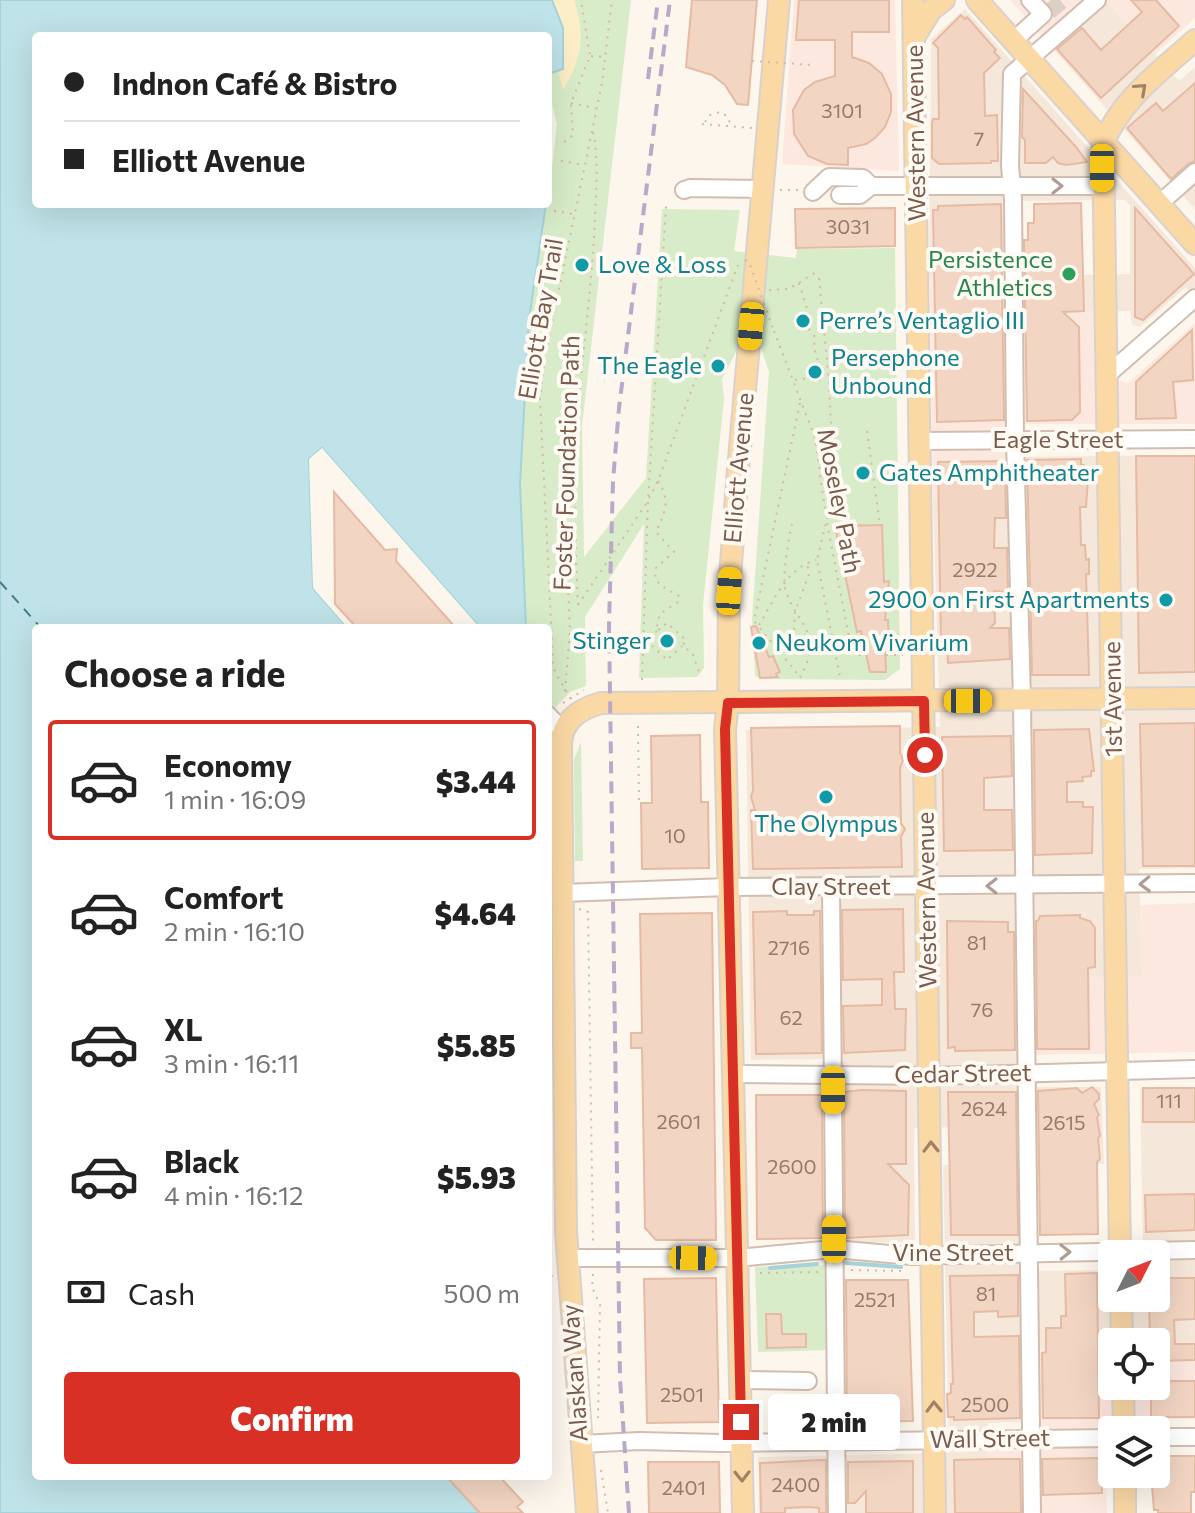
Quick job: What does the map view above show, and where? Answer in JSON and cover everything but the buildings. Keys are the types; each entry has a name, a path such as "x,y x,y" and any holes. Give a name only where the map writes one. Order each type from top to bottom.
{"main road":[{"name":"Elliott Avenue","path":"743,1513 725,729 729,591 772,189 779,0"},
{"name":"Western Avenue","path":"913,0 935,1513"},
{"path":"915,36 931,10 944,0"},
{"path":"977,0 1195,244"},
{"path":"1103,144 1114,118 1128,100 1195,40"},
{"name":"1st Avenue","path":"1103,144 1120,1240"},
{"path":"574,704 1195,698"},
{"name":"Alaskan Way","path":"574,704 555,722 562,893 567,1258 587,1513"},
{"path":"1125,1488 1125,1513"}],"street":[{"path":"1032,1513 1022,700 1010,166 1012,74 1097,0"},
{"path":"1013,41 1039,7"},
{"path":"1159,204 1195,172"},
{"path":"806,192 829,177 863,178 871,186"},
{"path":"840,195 860,195 871,186 1102,186"},
{"path":"684,190 772,189"},
{"path":"1106,376 1194,301"},
{"name":"Eagle Street","path":"921,441 1195,439"},
{"name":"Clay Street","path":"562,893 728,887 1195,883"},
{"path":"831,886 837,1513"},
{"name":"Cedar Street","path":"731,1074 930,1076 1195,1069"},
{"name":"Vine Street","path":"567,1258 736,1258 834,1249 912,1256 1098,1253"},
{"name":"Vine Street","path":"1170,1251 1195,1250"},
{"path":"740,1380 808,1381"},
{"path":"1170,1437 1195,1437"},
{"name":"Wall Street","path":"581,1444 1098,1438"}],"path":[{"path":"564,142 573,135 571,103 590,56 581,0"},
{"name":"Elliott Bay Trail","path":"551,624 540,399 564,264 586,166 612,0"},
{"path":"590,56 605,57"},
{"path":"752,61 813,65"},
{"path":"571,103 596,108"},
{"path":"731,126 727,116 720,112 710,115 703,124 752,128"},
{"name":"Foster Foundation Path","path":"592,130 598,156 592,280 581,372 576,558 578,605 648,501"},
{"path":"561,161 586,166"},
{"path":"772,189 806,192"},
{"path":"642,680 648,501 666,206"},
{"path":"554,211 576,214"},
{"name":"Moseley Path","path":"658,481 731,283 740,261 745,260 749,262 815,438 849,637 860,656 866,654"},
{"path":"549,262 564,264"},
{"path":"779,290 789,289 816,272"},
{"path":"819,278 834,489 817,560 840,677"},
{"path":"799,283 810,318 808,328 815,337 814,348 826,382"},
{"path":"536,365 544,366"},
{"path":"793,380 808,378 826,382"},
{"path":"754,621 801,402"},
{"path":"867,431 880,525"},
{"path":"648,501 658,481"},
{"path":"657,631 657,618 662,611 678,602 679,596 660,585 655,578 656,568 674,552 656,532 667,509 667,500 658,481"},
{"path":"754,621 801,677 811,652 805,625 784,583 792,524"},
{"path":"574,704 565,692 570,631 568,584 576,558"},
{"path":"758,626 784,583 807,563 817,560"},
{"path":"776,648 792,633 796,608 809,574 807,563"},
{"path":"747,622 754,621"},
{"path":"667,623 686,640 667,660 645,639 667,623"},
{"name":"Elliott Bay Trail","path":"552,643 553,663 565,692"},
{"path":"683,645 693,655 701,677"},
{"path":"886,655 903,655"},
{"path":"638,726 639,800"},
{"path":"578,909 588,912 592,1246"},
{"path":"592,1268 592,1287 600,1305 600,1406"},
{"path":"846,1270 912,1271"},
{"path":"760,1273 824,1272"},
{"path":"605,1490 608,1513"}],"shaded area":[{"path":"794,0 895,0 899,171 782,164"},
{"path":"1010,0 1094,0 1047,42"},
{"path":"1094,0 1106,0 1179,81 1195,67 1195,209 1047,42"},
{"path":"1106,0 1195,0 1195,18 1155,54"},
{"path":"965,9 1195,268 1195,297 1186,287 1140,327 1132,325 1130,311 1016,313 1015,276 1130,274 1130,205 1125,200 1009,201 1011,277 929,278 931,39"},
{"path":"1011,277 1012,313 1094,312 1095,375 1128,383 1195,323 1195,424 1010,424 1013,496 933,498 929,278"},
{"path":"1195,455 1195,868 1139,869 1142,976 1026,979 1029,1087 1101,1087 1104,1164 1024,1163 1025,1271 1098,1270 1098,1312 1170,1312 1170,1240 1143,1240 1140,1088 1195,1087 1195,1343 1170,1343 1170,1328 1098,1328 1098,1347 1037,1349 1038,1421 988,1423 990,1513 759,1513 758,1457 949,1453 943,1165 1023,1163 1023,1126 914,1128 915,1242 838,1243 836,1059 751,1060 746,730 940,727 933,498 1013,496 1011,457"},
{"path":"1195,903 1195,1052 1028,1055 1026,979 1141,976 1140,905"},
{"path":"1195,1343 1195,1419 1098,1416 1098,1488 1106,1488 1107,1513 990,1513 989,1451 1039,1450 1037,1349 1098,1347 1098,1400 1170,1400 1170,1344"}],"green space":[{"path":"552,0 631,0 582,426 584,557 646,478 662,209 740,210 734,251 796,258 797,249 895,248 900,669 885,680 760,679 755,675 752,619 769,372 752,321 722,379 724,399 703,605 704,668 697,677 639,678 644,524 585,617 586,686 570,692 552,711 552,624 526,624 520,484 529,319 545,208 552,208 557,124 552,104 552,73 563,69 563,28"},
{"path":"581,742 583,861 575,861 574,760"},
{"path":"828,1265 830,1350 758,1352 755,1267"}],"sand":[{"path":"552,0 574,0 580,24 578,57 563,90 558,71 563,69 563,28"}],"water":[{"path":"0,0 552,0 563,28 563,69 552,73 552,32 32,32 32,208 545,208 529,319 520,484 526,624 476,624 322,448 309,459 313,588 344,624 32,624 32,1480 450,1480 480,1513 0,1513"}],"pier":[{"path":"322,448 476,624 471,624 321,454 313,460 317,587 349,624 344,624 313,588 309,459"}],"waterway":[{"path":"846,1263 901,1267"},
{"path":"770,1268 817,1264"}],"ferry route":[{"path":"0,582 37,624"}],"tunnel":[{"path":"1049,12 1063,0"}],"railway":[{"path":"648,79 658,0"},
{"path":"629,1513 620,1378 609,625 613,481 619,408 670,0"}],"place":[{"name":"Love & Loss","path":"582,265"},
{"name":"Persistence Athletics","path":"1069,274"},
{"name":"Perre’s Ventaglio III","path":"803,321"},
{"name":"The Eagle","path":"718,366"},
{"name":"Persephone Unbound","path":"815,372"},
{"name":"Gates Amphitheater","path":"863,473"},
{"name":"2900 on First Apartments","path":"1166,600"},
{"name":"Stinger","path":"667,641"},
{"name":"Neukom Vivarium","path":"759,643"},
{"name":"The Olympus","path":"826,797"}],"route":[{"path":"741,1422 725,729 728,703 924,701 925,755"}]}
